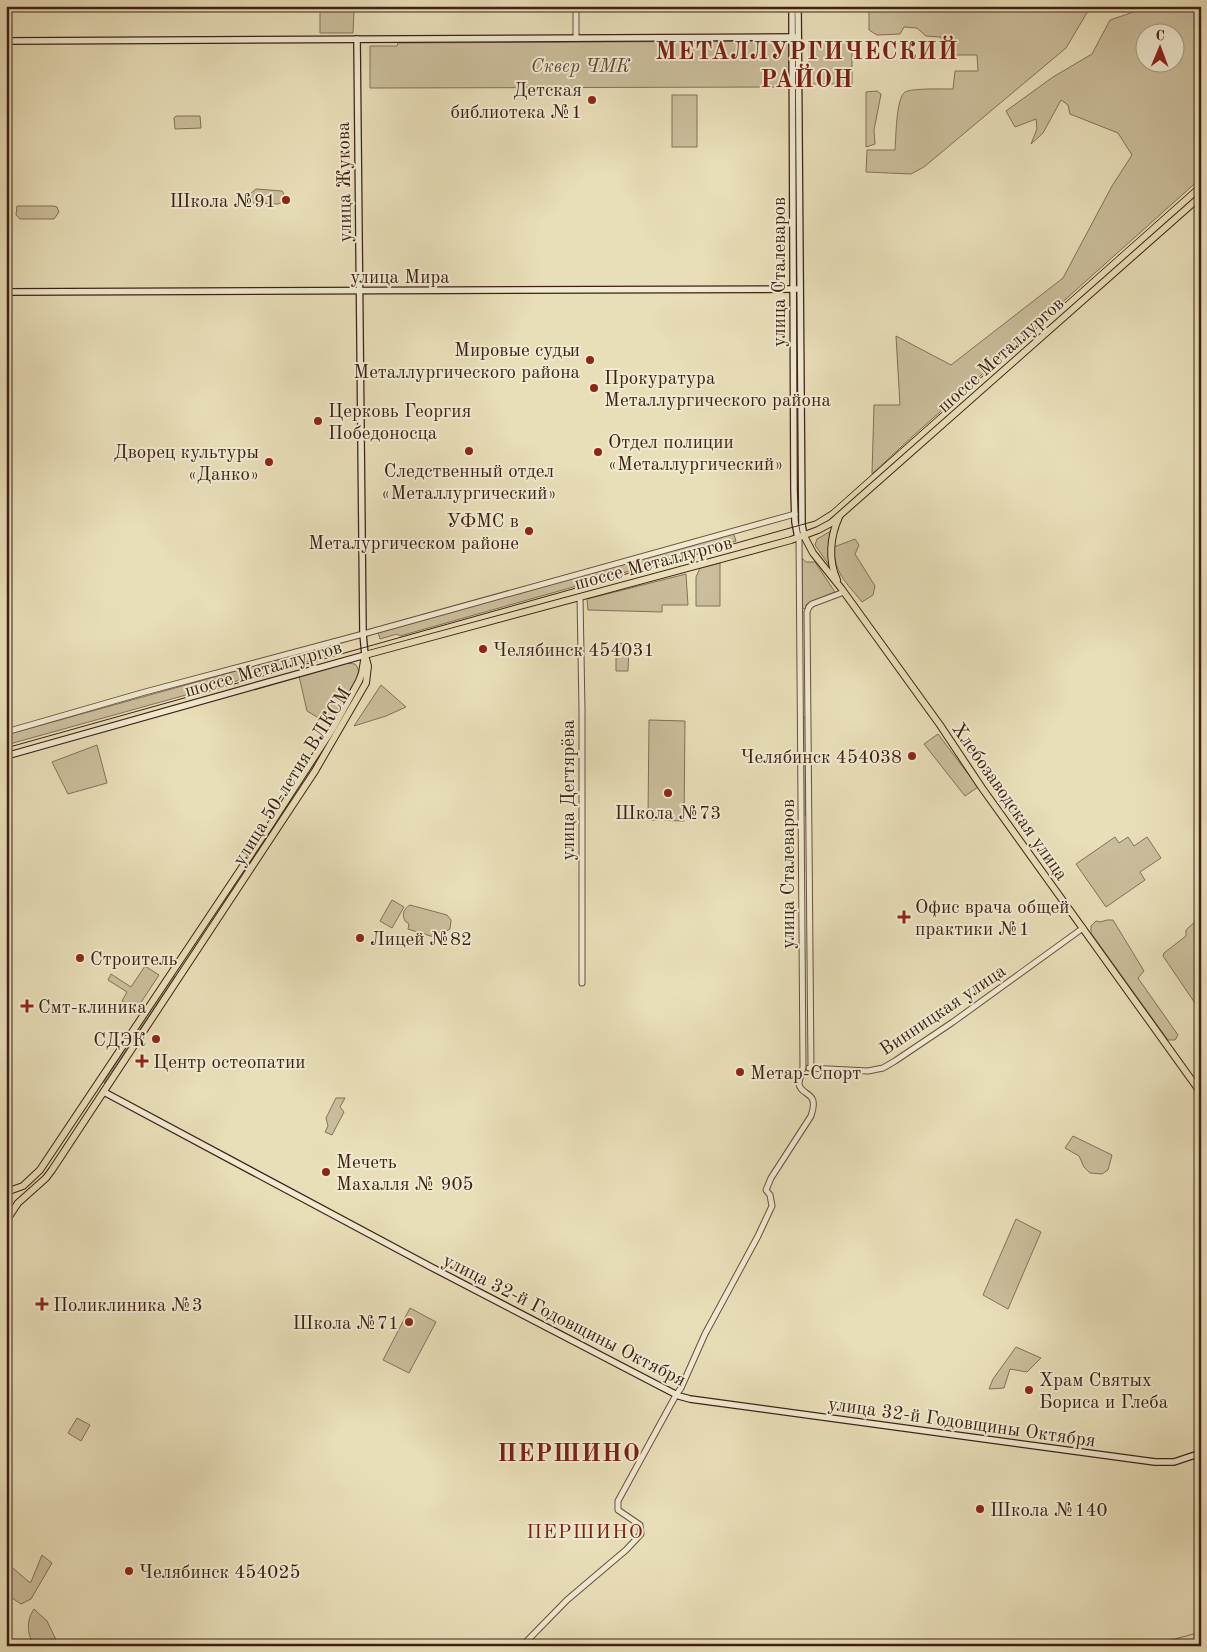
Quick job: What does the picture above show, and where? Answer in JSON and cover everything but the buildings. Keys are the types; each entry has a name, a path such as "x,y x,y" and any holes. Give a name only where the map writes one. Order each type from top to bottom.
{"main road":[{"name":"улица Сталеваров","path":"792,6 795,37 797,289 802,513 800,538"},
{"name":"улица Сталеваров","path":"795,37 798,6"},
{"path":"6,41 795,37"},
{"name":"улица Жукова","path":"357,38 364,655"},
{"name":"шоссе Металлургов","path":"6,756 364,655 800,538 825,526 840,514 1201,196"},
{"name":"улица Сталеваров","path":"797,289 794,441 795,514 800,538"},
{"name":"улица Мира","path":"6,292 797,289"},
{"path":"794,441 801,441"},
{"name":"шоссе Металлургов","path":"795,514 802,513"},
{"path":"840,514 833,531 831,556 833,571 842,590"},
{"name":"Хлебозаводская улица","path":"800,538 842,590 1201,1093"},
{"name":"улица 50-летия ВЛКСМ","path":"6,1192 23,1186 40,1170 267,830 333,728 359,681 364,655"},
{"name":"улица 50-летия ВЛКСМ","path":"6,1221 18,1204 46,1178 316,771 366,683 368,666 364,655"},
{"path":"96,1086 104,1092"},
{"name":"улица 32-й Годовщины Октября","path":"104,1092 424,1264 676,1395 697,1400 1155,1462 1174,1462 1201,1453"}],"street":[{"path":"576,6 576,38"},
{"name":"шоссе Металлургов","path":"6,732 795,514"},
{"name":"улица Сталеваров","path":"676,1395 681,1388 705,1334 772,1206 770,1195 766,1190 771,1178 811,1116 814,1107 813,1100 800,1085 803,1068 800,538"},
{"path":"800,610 807,612 812,604 842,590"},
{"name":"улица Дегтярёва","path":"580,597 582,983"},
{"name":"улица Сталеваров","path":"807,612 811,1068"},
{"name":"Винницкая улица","path":"803,1068 868,1070 882,1068 895,1062 1083,928"},
{"path":"802,957 810,957"},
{"path":"522,1646 567,1600 626,1550 640,1534 640,1525 618,1510 618,1501 676,1395"}],"green space":[{"path":"323,6 350,6 354,10 353,33 320,33 320,10"},
{"path":"869,6 1091,6 1066,48 924,167 911,174 866,172 867,150 895,150 898,110 905,92 921,89 953,89 955,71 978,71 977,55 955,55 956,49 941,49 941,37 926,36 917,28 904,27 900,34 877,35 869,30"},
{"path":"1151,6 1201,6 1201,178 872,474 874,405 900,405 896,336 951,365 1063,278 1112,186 1132,155 1118,133 1070,114 1068,105 1061,100 1043,133 1031,144 1037,129 1036,119 1015,127 1006,111 1053,77 1092,54 1110,20"},
{"name":"Сквер ЧМК","path":"789,41 789,87 370,88 370,46 397,46 398,43"},
{"path":"852,41 852,84 809,84 809,42"},
{"path":"877,91 881,94 874,130 875,144 866,147 866,92"},
{"path":"672,95 697,95 697,147 672,147"},
{"path":"176,116 200,116 201,128 175,129 174,118"},
{"path":"256,189 282,191 284,199 278,204 253,203 250,194"},
{"path":"17,206 54,206 57,207 59,212 54,219 20,219 16,215"},
{"path":"831,531 829,561 831,568 815,545 817,539"},
{"path":"733,532 736,541 400,636 397,634 380,639 378,632"},
{"path":"855,539 859,545 855,554 875,586 873,595 862,602 842,577 836,564 834,547"},
{"path":"802,558 806,562 815,562 835,592 810,602 806,605 806,609 802,608"},
{"path":"720,563 720,606 696,606 696,577 700,568"},
{"path":"686,574 688,605 662,605 662,612 588,610 587,599"},
{"path":"616,643 629,644 628,671 616,671"},
{"path":"333,644 337,653 6,745 6,735"},
{"path":"346,663 357,666 358,677 329,724 307,711 299,676"},
{"path":"381,685 406,707 386,716 354,726"},
{"path":"802,717 806,717 806,815 802,815"},
{"path":"649,720 685,721 684,821 648,820"},
{"path":"938,734 978,787 965,796 924,744"},
{"path":"97,745 107,783 68,794 52,762"},
{"path":"1115,837 1119,843 1128,837 1134,846 1147,837 1161,858 1140,872 1145,880 1106,907 1076,864"},
{"path":"392,900 404,907 392,928 380,921"},
{"path":"410,905 447,915 451,920 450,929 445,932 439,932 437,938 408,929 409,924 405,921 403,914"},
{"path":"1198,919 1201,920 1201,977 1195,982 1201,995 1201,1008 1199,1009 1163,956 1164,953 1186,936 1186,930"},
{"path":"1113,920 1144,971 1138,978 1178,1035 1175,1040 1168,1040 1091,933 1091,926 1096,921"},
{"path":"145,966 159,975 136,1010 122,1001 127,992 108,980 111,974 131,987"},
{"path":"173,976 175,977 104,1083 104,1081"},
{"path":"336,1098 345,1098 340,1107 344,1112 332,1135 325,1132 328,1126 326,1118"},
{"path":"1073,1136 1112,1155 1108,1170 1102,1174 1090,1173 1084,1167 1079,1156 1065,1148"},
{"path":"1016,1219 1041,1232 1008,1309 983,1295"},
{"path":"410,1308 436,1322 409,1373 383,1360"},
{"path":"1016,1347 1041,1358 1027,1372 1010,1369 1004,1388 989,1389 993,1379"},
{"path":"77,1418 90,1425 81,1441 68,1433"},
{"path":"42,1555 52,1563 31,1599 21,1604 6,1594 6,1562 31,1582"},
{"path":"34,1609 47,1621 59,1646 34,1646 28,1627"}],"waterway":[{"path":"1149,1646 1201,1632"}],"tram line":[{"path":"6,748 815,521 831,511 1201,182"}],"place":[{"name":"Детская библиотека №1","path":"592,100"},
{"name":"Школа №91","path":"286,200"},
{"name":"Мировые судьи Металлургического района","path":"590,360"},
{"name":"Прокуратура Металлургического района","path":"594,388"},
{"name":"Церковь Георгия Победоносца","path":"318,421"},
{"name":"Следственный отдел «Металлургический»","path":"469,451"},
{"name":"Отдел полиции «Металлургический»","path":"598,452"},
{"name":"Дворец культуры «Данко»","path":"269,462"},
{"name":"УФМС в Металургическом районе","path":"529,531"},
{"name":"Челябинск 454031","path":"483,649"},
{"name":"Челябинск 454038","path":"912,756"},
{"name":"Школа №73","path":"668,793"},
{"name":"Офис врача общей практики №1","path":"904,917"},
{"name":"Лицей №82","path":"360,938"},
{"name":"Cтроитель","path":"80,958"},
{"name":"Смт-клиника","path":"27,1006"},
{"name":"СДЭК","path":"156,1039"},
{"name":"Центр остеопатии","path":"142,1061"},
{"name":"Метар-Спорт","path":"740,1072"},
{"name":"Мечеть Махалля № 905","path":"326,1172"},
{"name":"Поликлиника №3","path":"42,1304"},
{"name":"Школа №71","path":"409,1322"},
{"name":"Храм Святых Бориса и Глеба","path":"1029,1390"},
{"name":"Школа №140","path":"980,1509"},
{"name":"Челябинск 454025","path":"129,1571"}],"district":[{"name":"МЕТАЛЛУРГИЧЕСКИЙ РАЙОН","path":"807,65"},
{"name":"ПЕРШИНО","path":"569,1453"},
{"name":"ПЕРШИНО","path":"585,1531"}]}
